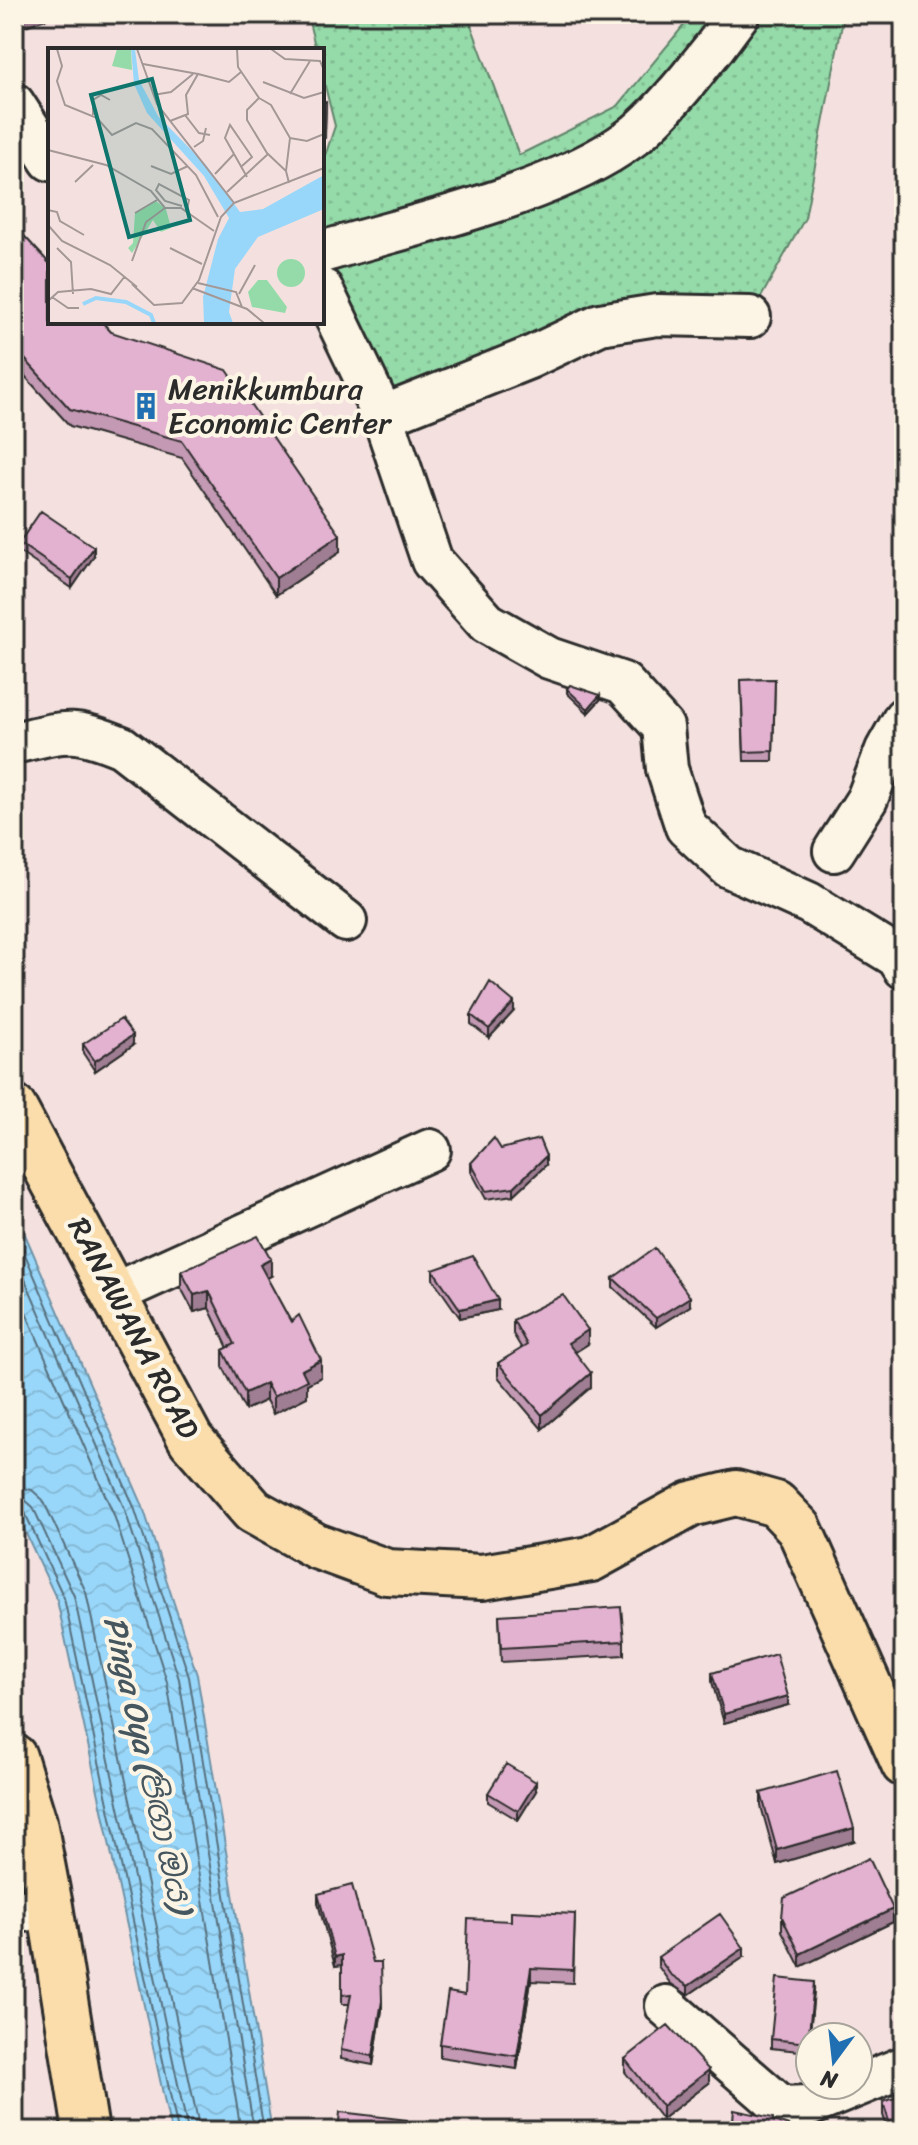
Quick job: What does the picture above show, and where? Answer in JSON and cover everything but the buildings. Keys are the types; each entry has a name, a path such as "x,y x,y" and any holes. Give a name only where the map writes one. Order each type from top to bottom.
{"main road":[{"name":"RANAWANA ROAD","path":"14,1108 191,1440 253,1511 316,1546 387,1572 482,1577 591,1559 691,1504 736,1493 776,1504 799,1528 904,1764"},
{"path":"14,1757 34,1822 32,1909 86,2131"}],"street":[{"path":"324,251 470,208 575,171 632,138 683,83 739,14"},
{"path":"14,104 48,157"},
{"path":"324,293 383,416 432,561 487,623 549,658 623,683 663,727 667,769 686,827 729,867 809,903 897,957 904,968"},
{"path":"383,416 529,358 600,324 657,315 750,317"},
{"path":"834,851 867,799 886,750 904,718"},
{"path":"14,743 69,730 87,732 122,747 346,921"},
{"path":"115,1293 430,1150"},
{"path":"666,2006 782,2107 808,2106 904,2067"}],"green space":[{"path":"307,14 467,14 519,155 618,106 693,14 844,14 805,218 750,317 657,315 396,406 324,272 324,159 335,126 324,82 324,48 316,48"}],"water":[{"name":"Pinga Oya (පිඟා ඔය)","path":"14,1209 142,1504 197,1675 272,2131 171,2131 57,1600 14,1508"}],"place":[{"name":"Menikkumbura Economic Center","path":"146,406"}]}
